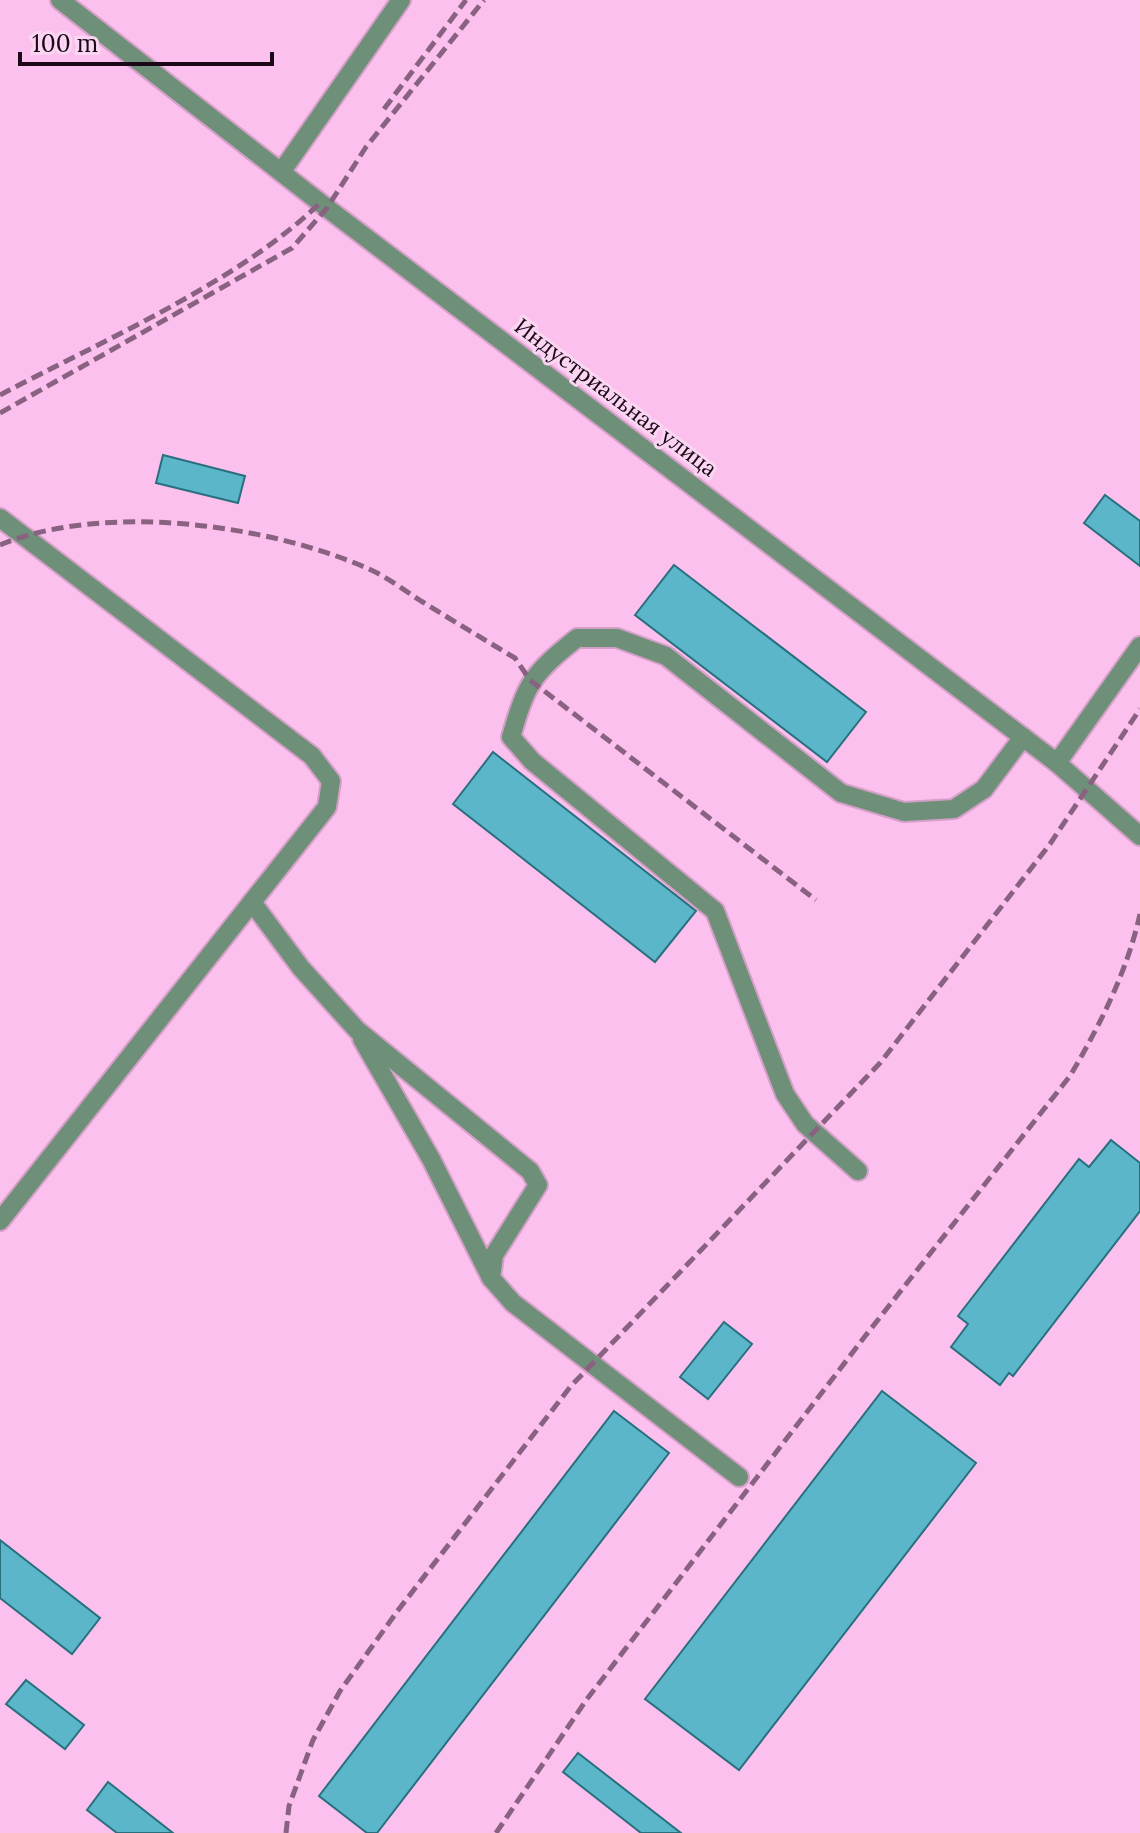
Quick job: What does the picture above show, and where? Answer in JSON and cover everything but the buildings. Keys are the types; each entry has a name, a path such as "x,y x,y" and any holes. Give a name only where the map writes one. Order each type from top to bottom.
{"street":[{"name":"Индустриальная улица","path":"60,0 1057,763 1140,836"},
{"path":"282,171 401,0"},
{"path":"0,518 312,756 331,781 327,807 0,1221"},
{"path":"858,1171 805,1124 785,1094 715,911 532,761 511,737 522,699 530,680 577,638 617,638 666,656 841,793 904,812 954,809 984,789 1023,737"},
{"path":"1057,763 1140,646"},
{"path":"252,902 301,968 357,1030 530,1171 538,1185 494,1255 491,1278"},
{"path":"357,1030 431,1159 491,1278 513,1303 544,1328 739,1477"}],"railway":[{"path":"384,109 466,0"},
{"path":"0,413 292,248 327,208 366,147 484,0"},
{"path":"0,395 210,284 288,231 321,202"},
{"path":"0,545 41,532 87,524 185,524 283,540 369,569 515,658 530,680 816,900"},
{"path":"286,1833 289,1806 313,1740 340,1691 399,1609 571,1386 880,1063 1050,844 1140,709"},
{"path":"496,1833 587,1699 866,1335 1070,1076 1111,998 1128,957 1140,914"}]}
